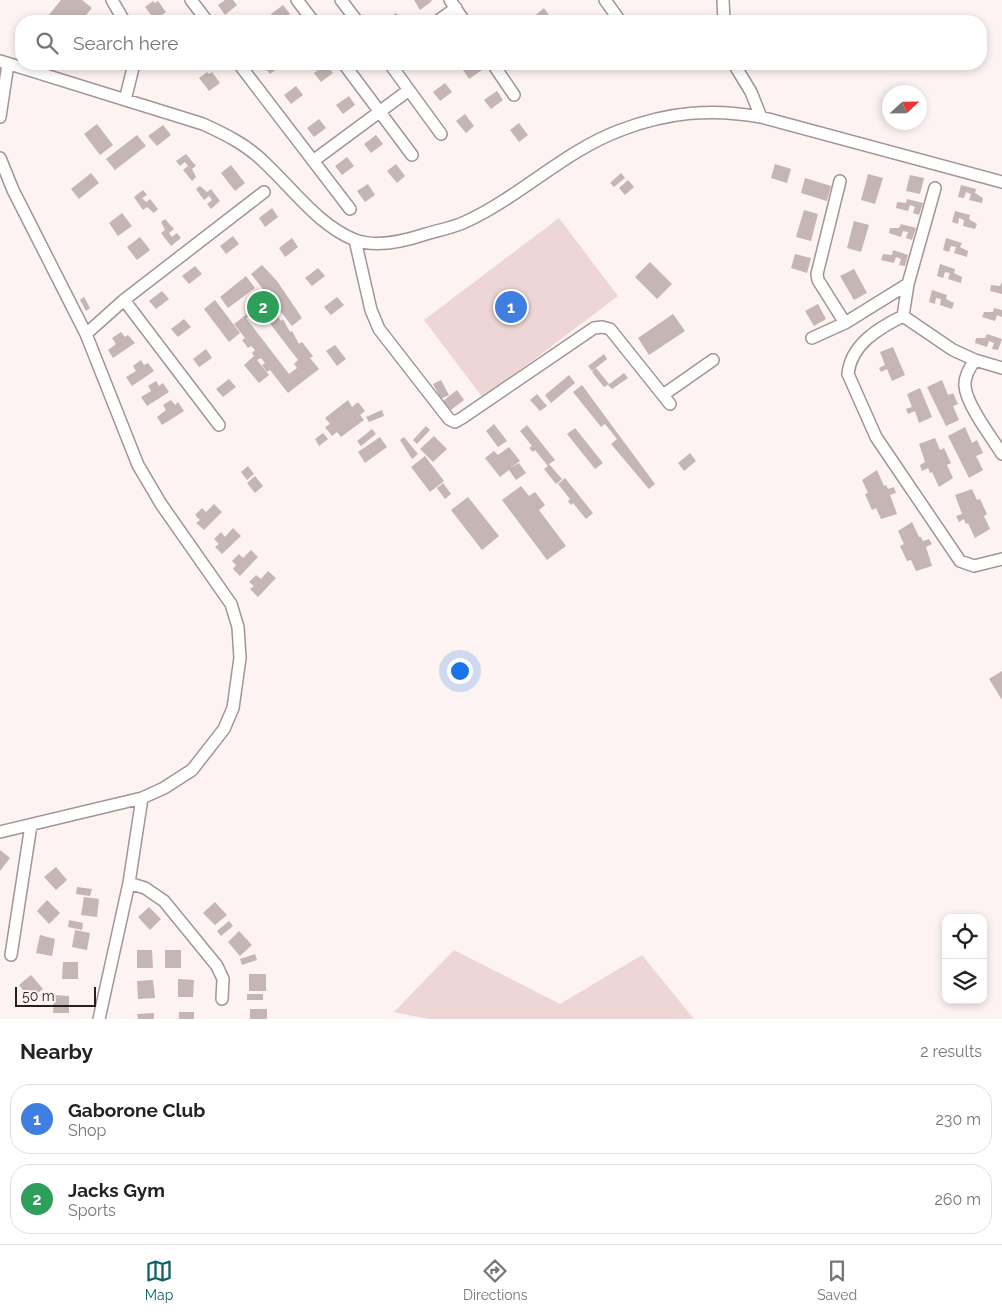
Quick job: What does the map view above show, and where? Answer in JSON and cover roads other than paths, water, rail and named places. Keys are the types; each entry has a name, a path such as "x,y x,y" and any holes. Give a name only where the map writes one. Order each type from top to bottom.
{"street":[{"path":"191,0 202,15"},
{"path":"297,0 308,15"},
{"path":"341,0 352,15"},
{"path":"604,0 615,15"},
{"path":"722,0 723,15"},
{"path":"117,2 122,15"},
{"path":"443,15 453,4 460,15"},
{"path":"0,117 4,62"},
{"path":"29,70 204,124 224,134 263,161 316,214 355,240 371,243 400,241 458,225 494,206 586,147 620,130 692,112 730,111 762,117 1002,182"},
{"path":"125,100 132,70"},
{"path":"245,70 350,209"},
{"path":"348,70 412,155"},
{"path":"394,70 441,134"},
{"path":"497,70 514,95"},
{"path":"738,70 751,92 762,117"},
{"path":"313,161 409,90"},
{"path":"0,158 13,190 86,334 138,464 160,504 231,604 238,627 240,658 233,708 224,729 192,770 164,788 142,798 0,832"},
{"path":"840,181 817,274 818,280 845,323"},
{"path":"904,316 908,284 935,188"},
{"path":"86,334 124,300 264,192"},
{"path":"355,240 371,310 379,329 449,419 455,422 594,328 610,329 666,399 713,360"},
{"path":"812,338 845,323 908,284"},
{"path":"124,300 219,425"},
{"path":"904,316 953,350 975,360 1002,367"},
{"path":"904,316 881,328 857,348 849,364 848,374 876,437 960,561 974,566 1002,559"},
{"path":"975,360 968,371 965,385 971,402 1002,454"},
{"path":"99,1019 130,883 142,798"},
{"path":"11,955 31,825"},
{"path":"130,883 150,891 164,901 217,966 223,979 222,999"}],"place":[{"name":"Jacks Gym","path":"263,307"},
{"name":"Gaborone Club","path":"511,307"}]}
